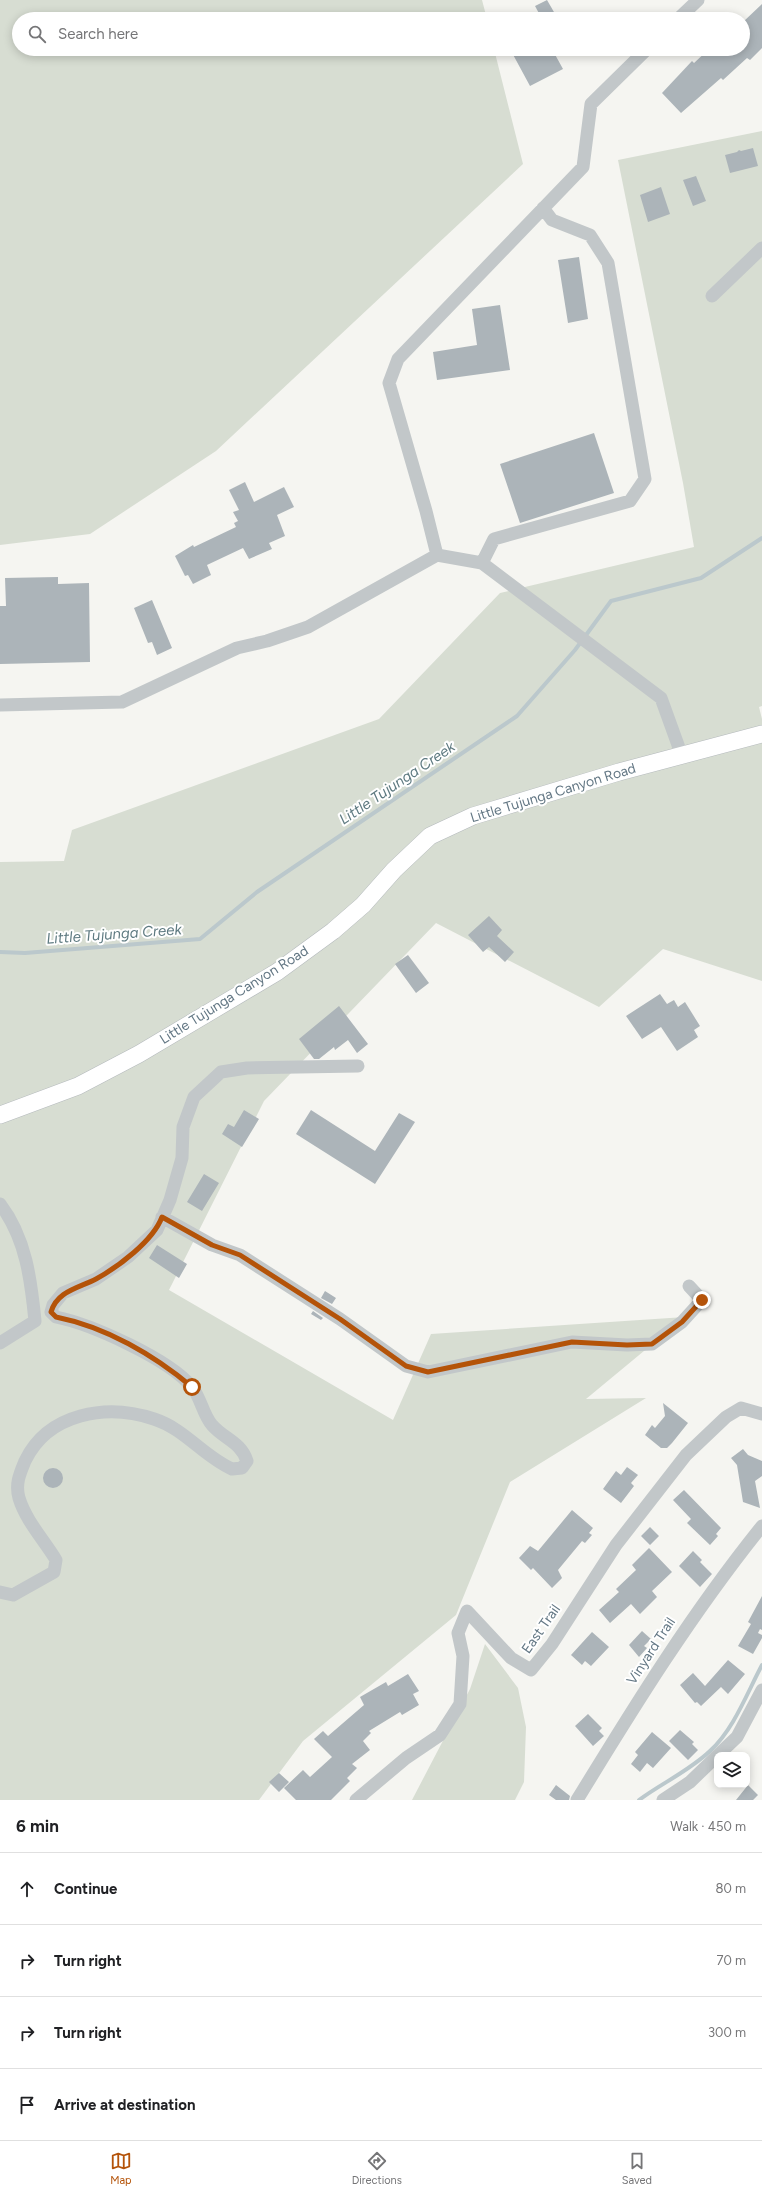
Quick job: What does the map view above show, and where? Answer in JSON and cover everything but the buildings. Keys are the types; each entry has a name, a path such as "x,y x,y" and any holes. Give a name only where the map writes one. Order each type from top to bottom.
{"main road":[{"name":"Little Tujunga Canyon Road","path":"0,1115 78,1086 139,1054 276,972 333,931 363,905 394,870 430,836 473,816 619,772 762,734"}],"street":[{"path":"685,12 698,0"},
{"path":"437,555 426,511 389,383 398,359 583,167 591,104 640,56"},
{"path":"482,563 494,539 630,501 645,479 608,263 590,235 552,220 543,208"},
{"path":"712,296 762,248"},
{"path":"0,705 122,702 237,648 266,642 308,627 437,555 482,563 660,698 682,756"},
{"path":"0,1592 13,1595 54,1572 56,1560 43,1538 29,1520 19,1497 18,1477 33,1445 54,1426 89,1414 108,1411 133,1414 169,1424 185,1435 204,1452 232,1469 242,1468 247,1461 244,1450 211,1425 192,1387 170,1368 112,1335 56,1317 51,1312 53,1305 64,1293 96,1279 128,1256 157,1230 170,1200 182,1158 183,1127 194,1097 221,1072 247,1068 358,1066"},
{"path":"0,1204 17,1230 28,1267 35,1322 0,1343"},
{"path":"162,1217 212,1245 240,1255 340,1319 406,1366 428,1372 572,1342 627,1345 652,1344 682,1322 702,1300 689,1286"},
{"name":"East Trail","path":"356,1800 406,1758 440,1735 460,1704 463,1656 458,1633 467,1611 511,1658 532,1670 552,1644 616,1545 686,1455 726,1417 741,1408 762,1414"},
{"name":"Vinyard Trail","path":"577,1800 676,1641 721,1576 762,1526"},
{"path":"722,1752 736,1737 762,1690"},
{"path":"663,1800 690,1782 714,1760"}],"shaded area":[{"path":"0,0 482,0 485,12 12,12 12,56 496,56 523,164 216,451 90,534 0,545"},
{"path":"762,131 762,706 759,707 762,719 762,981 663,949 599,1007 436,923 264,1101 169,1290 393,1420 431,1334 685,1317 586,1399 646,1398 510,1482 456,1615 303,1741 259,1800 0,1800 0,862 64,861 72,830 379,719 500,593 694,547 683,483 618,160"},
{"path":"485,1644 518,1688 526,1727 524,1782 515,1800 412,1800 470,1689"}],"waterway":[{"name":"Little Tujunga Creek","path":"0,952 25,953 200,939 257,892 517,716 575,650 611,601 701,578 762,538"},
{"path":"639,1800 693,1765 719,1742 733,1722 762,1665"}],"route":[{"path":"192,1387 170,1368 112,1335 56,1317 51,1312 53,1305 64,1293 96,1279 128,1256 157,1230 162,1217 212,1245 240,1255 340,1319 406,1366 428,1372 572,1342 627,1345 652,1344 682,1322 702,1300"}]}
